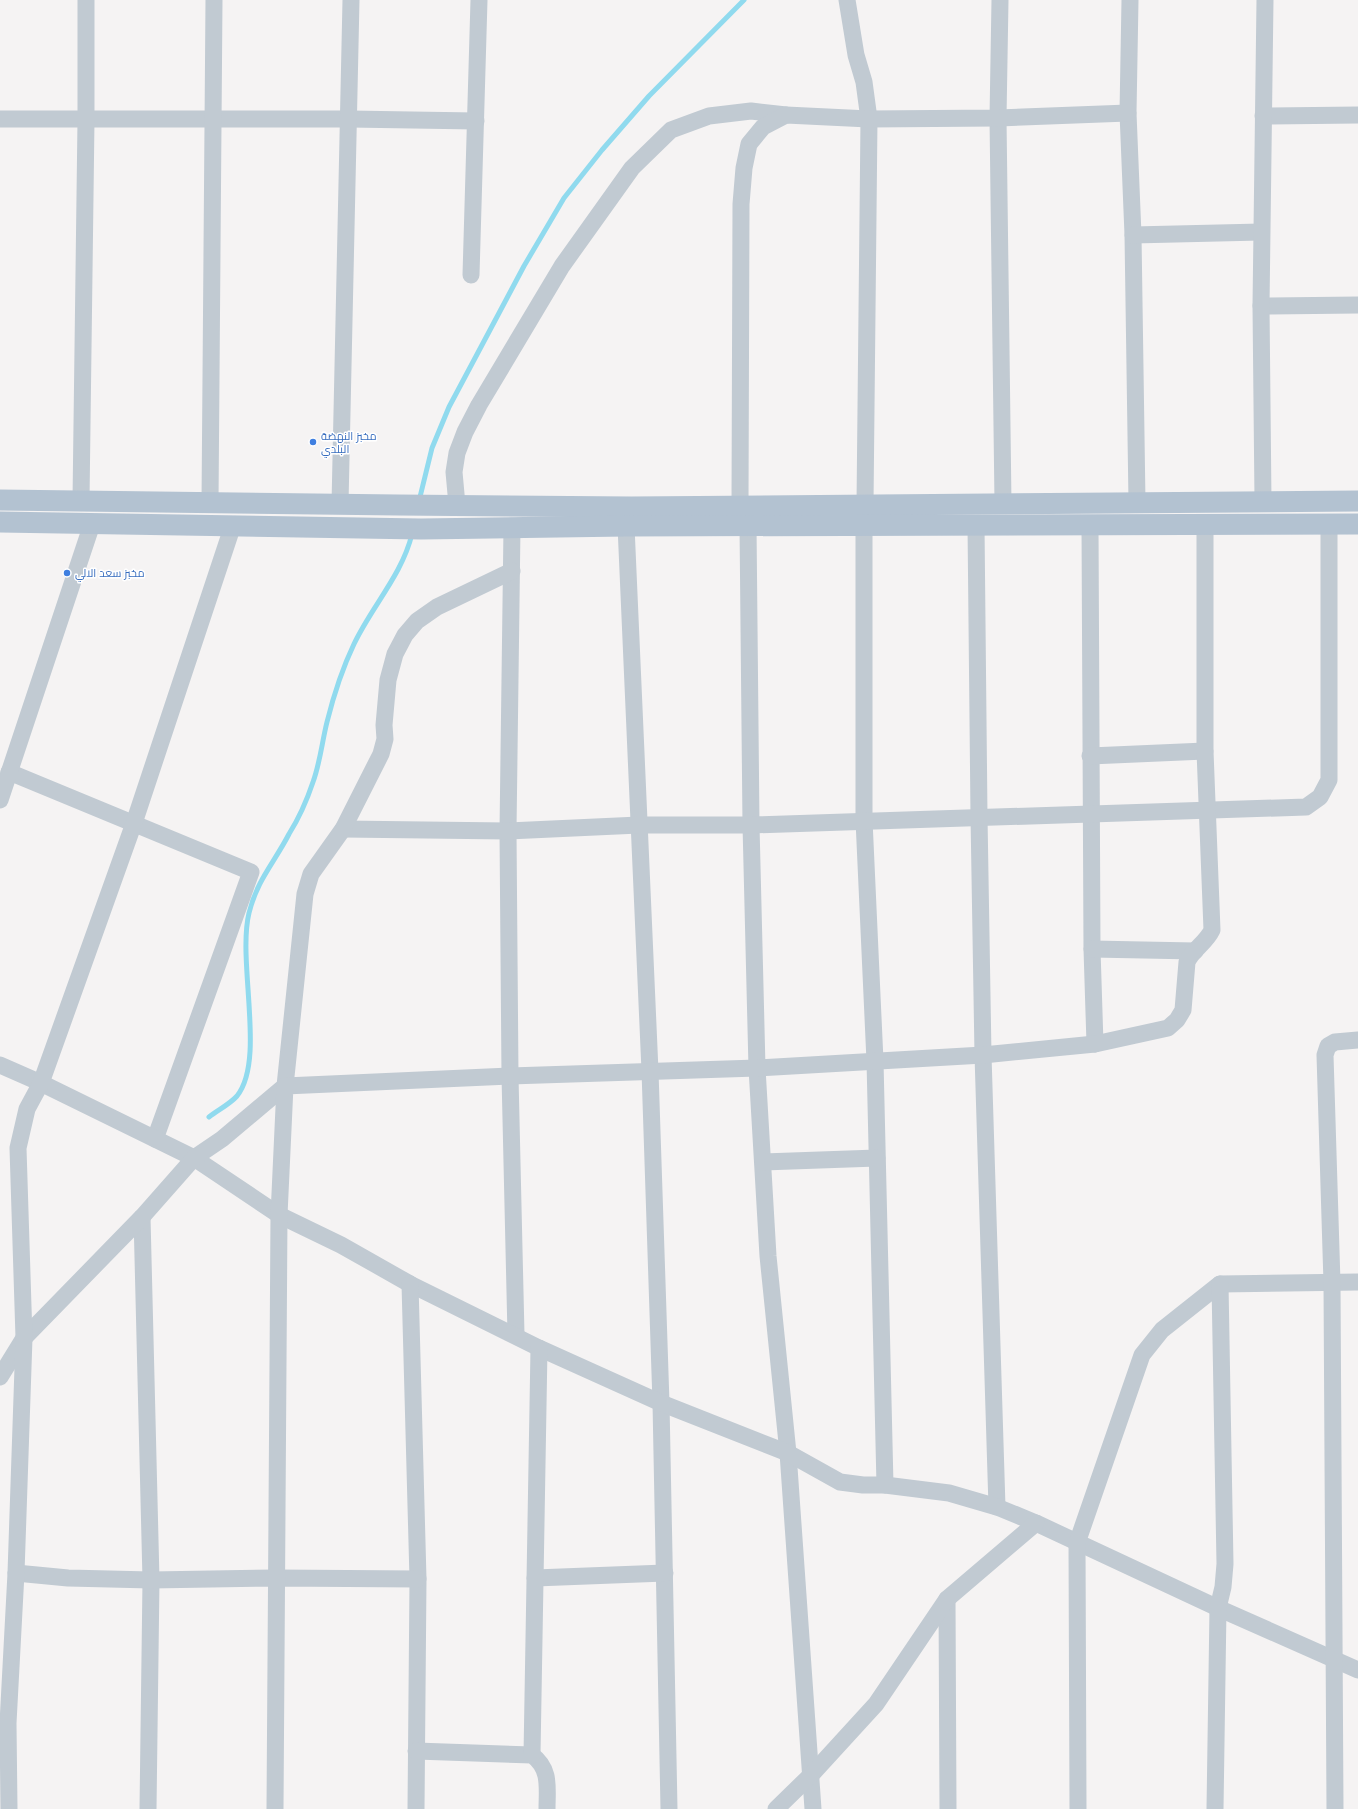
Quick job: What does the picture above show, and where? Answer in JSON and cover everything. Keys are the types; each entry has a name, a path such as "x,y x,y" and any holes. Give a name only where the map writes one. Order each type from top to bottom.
{"main road":[{"path":"0,500 398,506 457,505 631,507 1003,502 1358,501"},
{"path":"0,522 421,529 748,525 1358,524"}],"street":[{"path":"81,501 86,0"},
{"path":"210,503 214,0"},
{"path":"340,504 351,0"},
{"path":"471,275 479,0"},
{"path":"847,0 856,55 864,82 869,119 865,505"},
{"path":"1000,0 998,118 1003,502"},
{"path":"1130,0 1128,113 1134,235 1137,502"},
{"path":"1263,501 1261,232 1265,0"},
{"path":"457,505 454,472 457,452 465,432 479,405 562,266 632,168 671,130 709,116 751,110 786,115 869,119 998,118 1128,113"},
{"path":"740,505 740,264 741,204 744,168 749,144 763,127 786,115"},
{"path":"1263,116 1358,115"},
{"path":"0,119 349,119 476,121"},
{"path":"1134,235 1261,232"},
{"path":"1261,306 1358,305"},
{"path":"0,800 92,524"},
{"path":"0,1377 24,1338 142,1217 194,1158 222,1139 285,1086 510,1076 757,1068 875,1060 983,1055 1095,1044 1168,1028 1177,1020 1183,1010 1187,962 1190,956 1209,937 1212,930 1205,751 1205,524"},
{"path":"343,829 508,830 639,825 751,824 1306,807 1320,797 1329,780 1330,524"},
{"path":"748,525 751,824 757,1068 768,1256 788,1452 812,1774 813,1809"},
{"path":"864,525 864,820 875,1060 885,1485"},
{"path":"976,525 978,816 983,1055 997,1507"},
{"path":"1090,525 1090,756 1092,949 1095,1044"},
{"path":"9,1809 4,1723 16,1573 24,1338 18,1148 27,1109 41,1083 134,823 233,526"},
{"path":"626,526 650,1071 661,1403 669,1809"},
{"path":"512,527 508,830 510,1076 516,1335"},
{"path":"275,1809 279,1215 285,1086 305,894 311,874 343,829 381,754 385,738 384,724 388,680 395,654 405,635 417,622 437,607 512,571"},
{"path":"1090,756 1205,751"},
{"path":"9,772 251,872 155,1139"},
{"path":"1092,949 1195,951"},
{"path":"1335,1809 1332,1283 1325,1055 1328,1046 1335,1042 1358,1040"},
{"path":"0,1065 41,1083 194,1158 279,1215 341,1245 410,1284 516,1335 539,1348 661,1403 788,1452 840,1482 863,1485 885,1485 949,1493 997,1507 1036,1523 1218,1608 1358,1670"},
{"path":"762,1162 877,1158"},
{"path":"142,1217 151,1580 148,1809"},
{"path":"1078,1809 1077,1542 1142,1355 1162,1330 1220,1284 1358,1282"},
{"path":"410,1284 418,1579 416,1809"},
{"path":"1215,1809 1218,1608 1223,1587 1225,1564 1220,1284"},
{"path":"532,1755 539,1348"},
{"path":"776,1809 812,1774 876,1704 947,1599 1036,1523"},
{"path":"16,1573 68,1578 151,1580 276,1578 418,1579"},
{"path":"535,1578 665,1573"},
{"path":"947,1599 948,1809"},
{"path":"416,1751 532,1755 542,1762 546,1775 547,1809"}],"waterway":[{"path":"419,501 432,448 449,407 524,266 564,198 602,150 649,96 744,0"},
{"path":"209,1117 237,1096 245,1080 249,1059 250,1035 246,933 252,901 261,881 296,822 308,795 315,775 332,703 350,653 361,630 394,577 412,534"}],"place":[{"name":"مخبز النهضة البلدي","path":"313,442"},
{"name":"مخبز سعد الالي","path":"67,573"}]}
